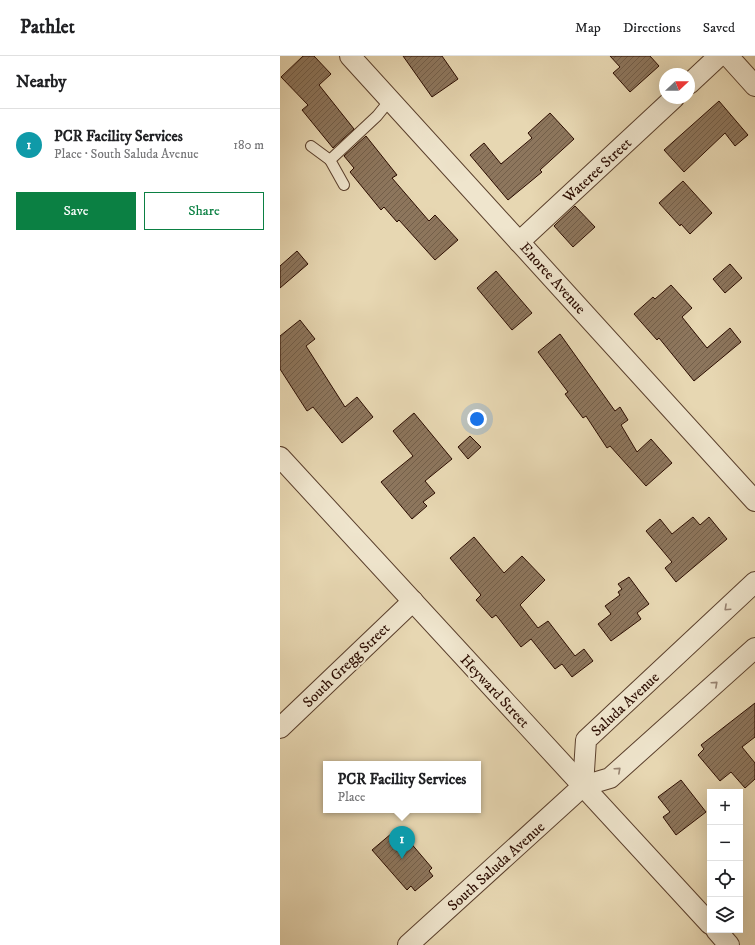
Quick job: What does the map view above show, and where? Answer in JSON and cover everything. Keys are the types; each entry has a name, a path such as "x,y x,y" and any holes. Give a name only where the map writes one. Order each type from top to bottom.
{"street":[{"name":"Enoree Avenue","path":"350,56 755,501"},
{"path":"695,78 719,56"},
{"path":"728,56 755,86"},
{"name":"Wateree Street","path":"519,242 668,104"},
{"name":"Heyward Street","path":"280,457 707,921"},
{"name":"Saluda Avenue","path":"583,786 586,740 755,582"},
{"name":"South Gregg Street","path":"280,728 413,602"},
{"path":"583,786 610,778 755,648"},
{"name":"South Saluda Avenue","path":"408,945 583,786"},
{"path":"719,933 729,945"}],"lane":[{"path":"330,160 377,116 390,100"},
{"path":"311,146 330,160 344,185"}],"building":[{"path":"303,56 314,56 331,74 319,85 354,129 333,148 302,110 308,105 281,77"},
{"path":"403,56 442,56 458,79 432,97"},
{"path":"610,56 650,56 659,66 630,92 613,73 620,67"},
{"path":"719,101 748,135 735,146 725,133 684,172 664,150"},
{"path":"550,113 574,139 540,170 542,172 508,200 470,155 484,143 501,164 532,138 528,133"},
{"path":"366,136 397,175 392,178 429,221 435,215 458,240 435,260 399,220 397,222 384,207 381,210 350,172 354,168 344,156"},
{"path":"683,181 712,213 690,234 681,224 680,226 659,203"},
{"path":"575,206 595,227 573,247 554,226"},
{"path":"297,251 308,264 280,288 280,266"},
{"path":"730,264 742,278 725,293 713,279"},
{"path":"496,271 532,313 512,330 477,288"},
{"path":"671,285 692,308 682,317 707,348 730,328 741,342 694,381 659,338 657,340 634,314 653,297 655,299"},
{"path":"300,320 315,339 306,346 345,407 357,397 373,417 342,443 313,407 307,411 280,369 280,336"},
{"path":"560,334 615,411 620,407 628,420 621,425 637,452 651,439 672,463 646,486 610,446 607,448 586,416 583,418 565,394 568,392 538,352"},
{"path":"414,413 452,459 425,481 435,493 423,502 427,506 412,519 381,482 413,456 393,431"},
{"path":"470,436 481,447 468,459 458,447"},
{"path":"693,517 700,525 709,517 727,539 676,582 665,568 672,562 646,531 660,519 672,534"},
{"path":"474,537 504,573 522,556 545,580 520,605 538,628 548,621 575,656 584,649 593,661 572,677 562,664 555,669 531,639 521,647 496,615 492,618 476,600 481,595 450,558"},
{"path":"629,577 649,604 637,613 641,619 611,641 598,624 611,614 605,606 620,595 618,592 622,589 618,584"},
{"path":"755,703 755,737 742,747 755,763 755,779 745,788 731,772 720,781 698,755 704,749 701,745"},
{"path":"681,780 706,812 676,835 663,817 670,812 658,797"},
{"path":"398,828 432,868 429,871 433,876 415,891 411,886 407,890 372,850"}],"place":[{"name":"PCR Facility Services","path":"402,859"}]}
